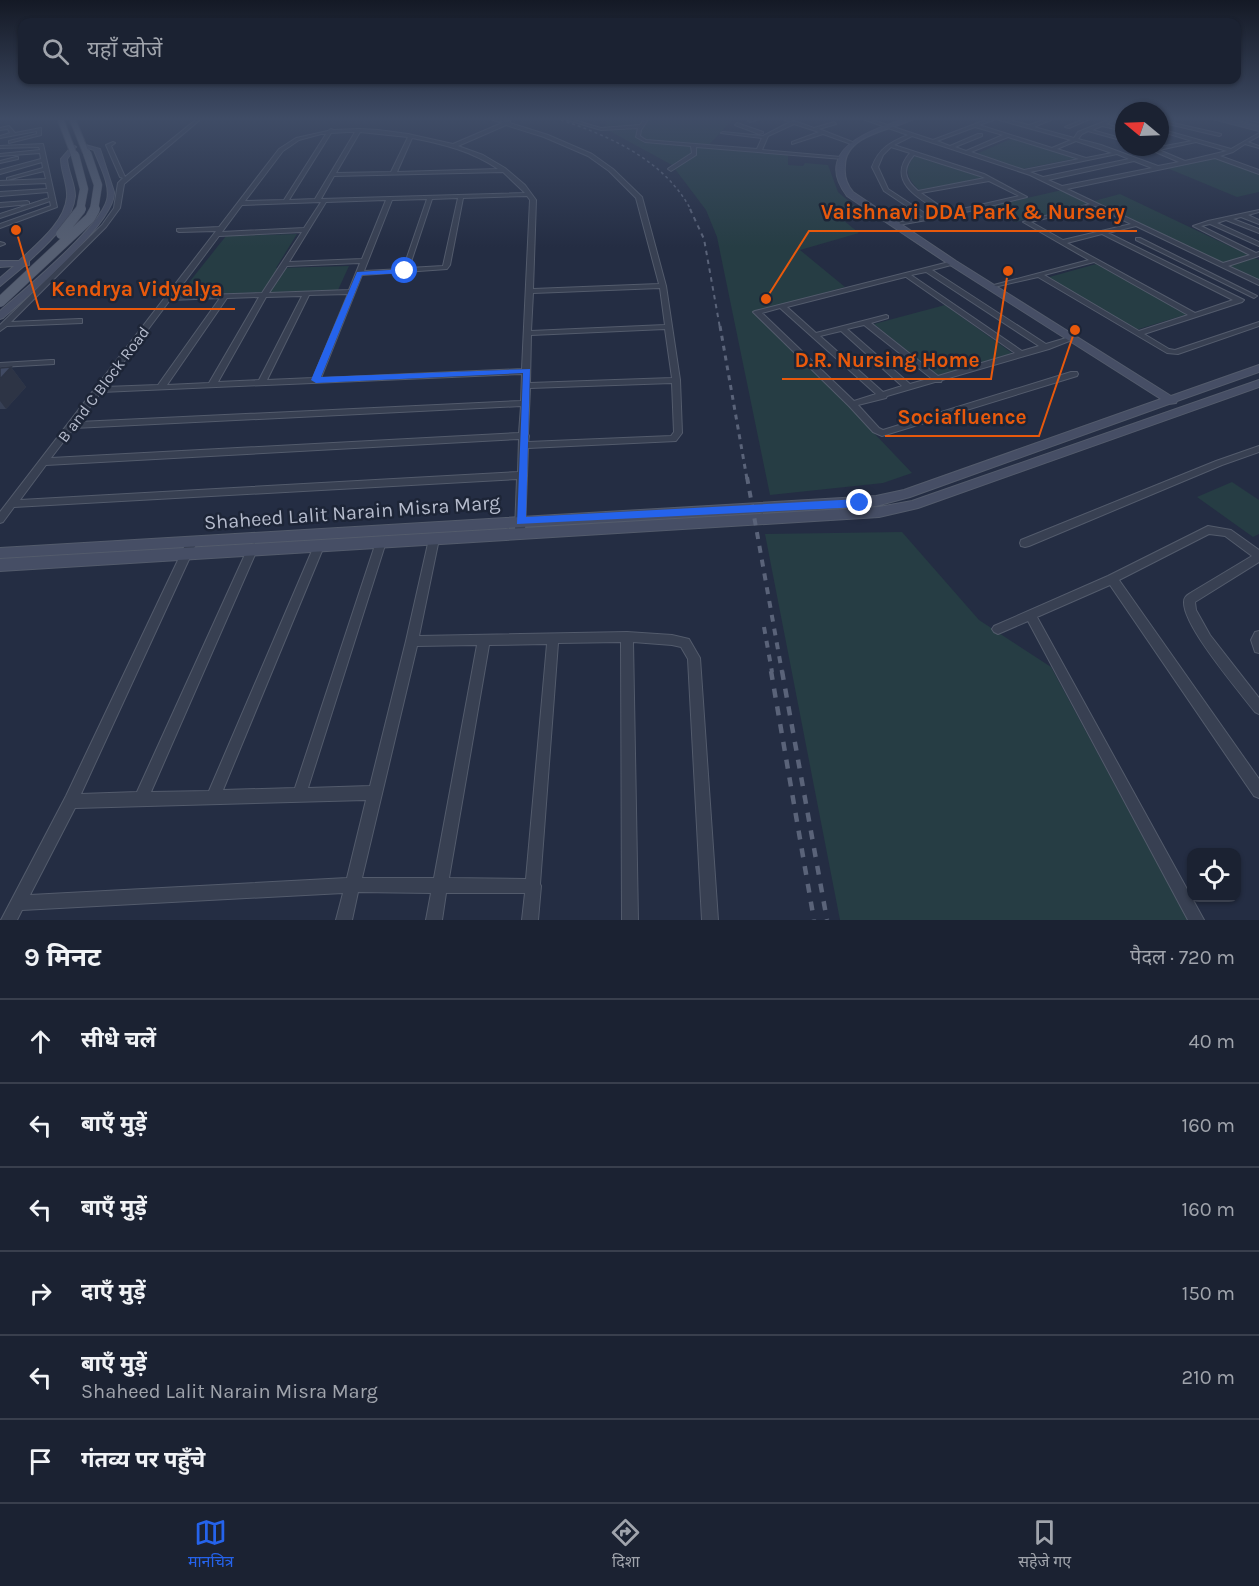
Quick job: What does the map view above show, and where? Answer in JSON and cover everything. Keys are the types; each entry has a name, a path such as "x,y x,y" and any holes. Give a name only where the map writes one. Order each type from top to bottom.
{"main road":[{"path":"0,290 55,240 82,210 86,194 77,161"},
{"path":"4,305 90,218 97,204 100,190 92,161"}],"street":[{"path":"0,172 40,161"},
{"path":"0,226 53,208 43,161"},
{"path":"0,283 52,232 70,205 69,182 64,161"},
{"path":"2,323 22,308 102,229 109,214 111,200 107,177 97,161"},
{"path":"116,161 125,177"},
{"path":"2,323 4,305 55,265 109,214 117,205 120,185 125,177 145,161"},
{"name":"B and C Block Road","path":"0,519 274,161"},
{"path":"285,202 311,161"},
{"path":"212,385 264,295 306,230 340,161"},
{"path":"393,174 399,161"},
{"name":"B and C Block Road","path":"489,161 529,194"},
{"path":"43,462 524,440 673,439 678,433 676,380 663,286 639,197 598,161"},
{"path":"671,169 683,161"},
{"path":"841,161 842,179 847,190 859,201 1186,410"},
{"path":"878,161 875,167 883,187 896,199 928,218"},
{"path":"906,161 902,172 908,185 915,193 949,214"},
{"path":"895,225 1024,197 990,178 937,161"},
{"path":"993,161 1043,179 1259,283"},
{"path":"1024,171 1074,161"},
{"path":"1043,179 1125,161"},
{"path":"1139,161 1158,168"},
{"path":"1062,188 1190,161"},
{"path":"1229,161 1259,172"},
{"path":"965,170 973,166"},
{"path":"0,183 44,169"},
{"path":"332,175 503,170"},
{"path":"107,177 125,177"},
{"path":"915,193 990,178"},
{"path":"0,183 47,181"},
{"path":"0,194 49,190"},
{"path":"241,203 529,194 534,208 520,528"},
{"path":"359,273 441,270 447,265 461,196"},
{"path":"405,271 430,197"},
{"path":"316,380 390,198"},
{"path":"0,216 51,199"},
{"path":"0,205 42,202"},
{"path":"1097,204 1026,222 1195,316"},
{"path":"1244,205 1258,211"},
{"path":"1257,254 1196,226 1258,211"},
{"path":"1242,215 1259,222"},
{"path":"1226,219 1259,231"},
{"path":"1210,222 1259,244"},
{"path":"1062,242 1137,224"},
{"path":"52,232 58,236 70,235 93,227"},
{"path":"179,230 306,230"},
{"path":"1102,232 1240,301"},
{"path":"1138,239 1257,295"},
{"path":"1223,265 1257,254"},
{"path":"992,287 1095,260"},
{"path":"285,264 364,261"},
{"path":"953,263 757,312 876,430 886,433 1074,374"},
{"path":"0,264 19,266"},
{"path":"0,269 55,265"},
{"path":"928,270 1046,347"},
{"path":"1039,275 1163,350 1175,352 1259,324"},
{"path":"908,276 1022,354"},
{"path":"530,291 663,286"},
{"path":"169,298 351,292"},
{"path":"262,382 306,294"},
{"path":"1138,334 1257,295"},
{"path":"162,387 225,296"},
{"path":"4,305 22,308"},
{"path":"782,306 883,396"},
{"path":"815,335 886,317"},
{"path":"2,323 80,321"},
{"path":"865,322 938,380"},
{"path":"529,333 669,327"},
{"path":"842,328 909,388"},
{"path":"852,404 1073,338"},
{"path":"0,365 51,362"},
{"name":"Shaheed Lalit Narain Misra Marg","path":"0,565 189,548 520,528 887,500 1259,368"},
{"path":"99,390 527,371"},
{"path":"526,386 676,380"},
{"name":"Shaheed Lalit Narain Misra Marg","path":"0,553 189,548 252,550 434,539 520,528 849,514 893,510 913,505 1259,383"},
{"path":"72,425 526,403"},
{"path":"1025,543 1219,463 1259,449"},
{"path":"12,504 522,475"},
{"path":"998,628 1112,579 1208,530 1227,533 1259,556 1189,600 1188,607 1202,632 1259,708"},
{"path":"344,920 412,641 434,539"},
{"path":"299,796 381,542"},
{"path":"213,798 319,546"},
{"path":"9,920 71,801 189,548"},
{"path":"141,800 252,550"},
{"path":"1112,579 1259,791"},
{"path":"1030,615 1196,920"},
{"path":"1259,636 1257,640 1259,648"},
{"path":"412,641 627,637 680,641 690,648 694,658 710,920"},
{"path":"627,637 630,920"},
{"path":"530,920 553,639"},
{"path":"434,920 484,640"},
{"path":"71,801 375,794"},
{"path":"19,903 353,885 534,886"}],"shaded area":[{"path":"665,161 788,161 788,165 803,166 805,163 828,165 838,192 865,215 843,220 859,233 800,250 845,287 758,311 912,473 883,483 770,495 717,237 706,210 672,165"},
{"path":"911,161 930,161 983,178 919,190 909,177 908,169"},
{"path":"997,161 1063,161 1022,169"},
{"path":"1202,161 1225,161 1259,174 1259,192 1237,197 1167,168"},
{"path":"1062,190 1091,204 1015,222 987,207"},
{"path":"1120,194 1259,260 1259,280 1094,201"},
{"path":"297,234 276,268 349,266 338,290 179,295 226,236"},
{"path":"1096,264 1188,314 1136,330 1046,278"},
{"path":"945,305 1012,353 938,376 874,324"},
{"path":"1232,482 1259,500 1259,534 1253,537 1197,497"},
{"path":"902,532 979,620 1051,667 1188,920 840,920 765,534"}],"building":[{"path":"11,367 0,379 0,368"}],"railway":[{"path":"647,161 666,176 680,192 691,210"},
{"path":"690,209 704,239 720,328"},
{"path":"720,326 747,479"},
{"path":"747,477 782,672"},
{"path":"764,627 772,672"},
{"path":"771,671 814,920"},
{"path":"782,671 827,920"}],"place":[{"name":"Kendrya Vidyalya","path":"16,230"},
{"name":"D.R. Nursing Home","path":"1008,271"},
{"name":"Vaishnavi DDA Park & Nursery","path":"766,299"},
{"name":"Sociafluence","path":"1075,330"}],"route":[{"path":"405,271 359,273 316,380 527,371 520,521 860,503"}]}
